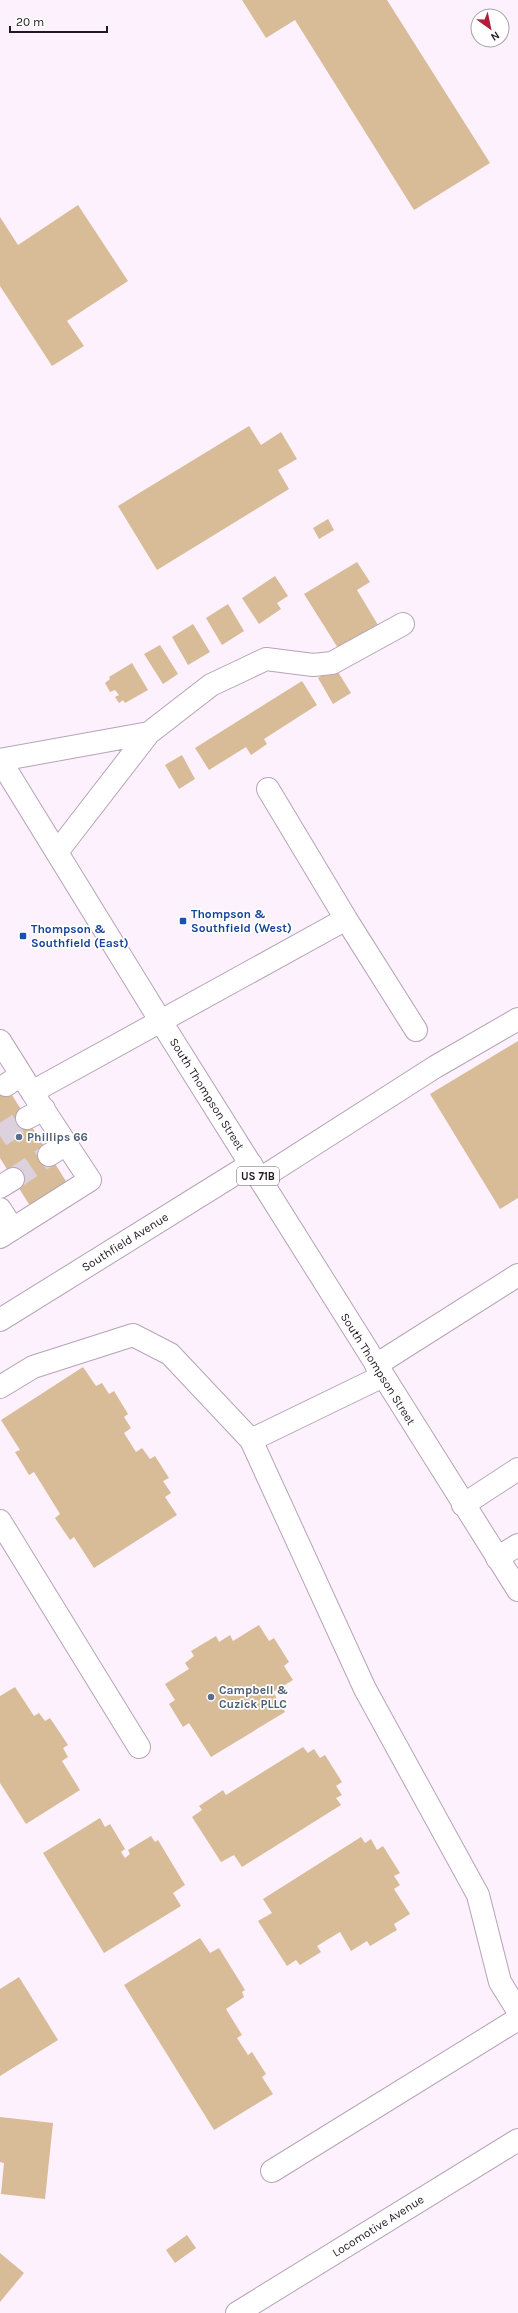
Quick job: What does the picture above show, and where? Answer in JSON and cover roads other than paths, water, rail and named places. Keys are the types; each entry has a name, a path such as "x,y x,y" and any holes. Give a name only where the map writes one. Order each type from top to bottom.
{"main road":[{"path":"57,852 149,733 211,685 266,659 313,665 332,663 403,624"},
{"path":"0,760 149,733"},
{"name":"South Thompson Street","path":"0,760 160,1020 518,1590"},
{"path":"268,789 346,919 416,1030"},
{"path":"26,1096 160,1020 346,919"},
{"name":"Southfield Avenue","path":"0,1320 518,1019"},
{"path":"0,1041 26,1096 58,1149 90,1180 6,1233 0,1209"},
{"path":"251,1440 380,1371 518,1275"},
{"path":"0,1387 33,1367 133,1335 170,1354 251,1440 365,1689 478,1895 500,1982 518,2011"},
{"path":"464,1505 518,1469"},
{"path":"0,1521 139,1747"},
{"path":"497,1558 518,1545"},
{"path":"272,2171 518,2019"},
{"name":"Locomotive Avenue","path":"237,2313 518,2140"}],"tunnel":[{"path":"0,1136 27,1118"},
{"path":"13,1179 49,1155"}],"place":[{"name":"Thompson & Southfield (West)","path":"183,921"},
{"name":"Thompson & Southfield (East)","path":"23,936"},
{"name":"Phillips 66","path":"19,1137"},
{"name":"Campbell & Cuzick PLLC","path":"211,1697"}]}
